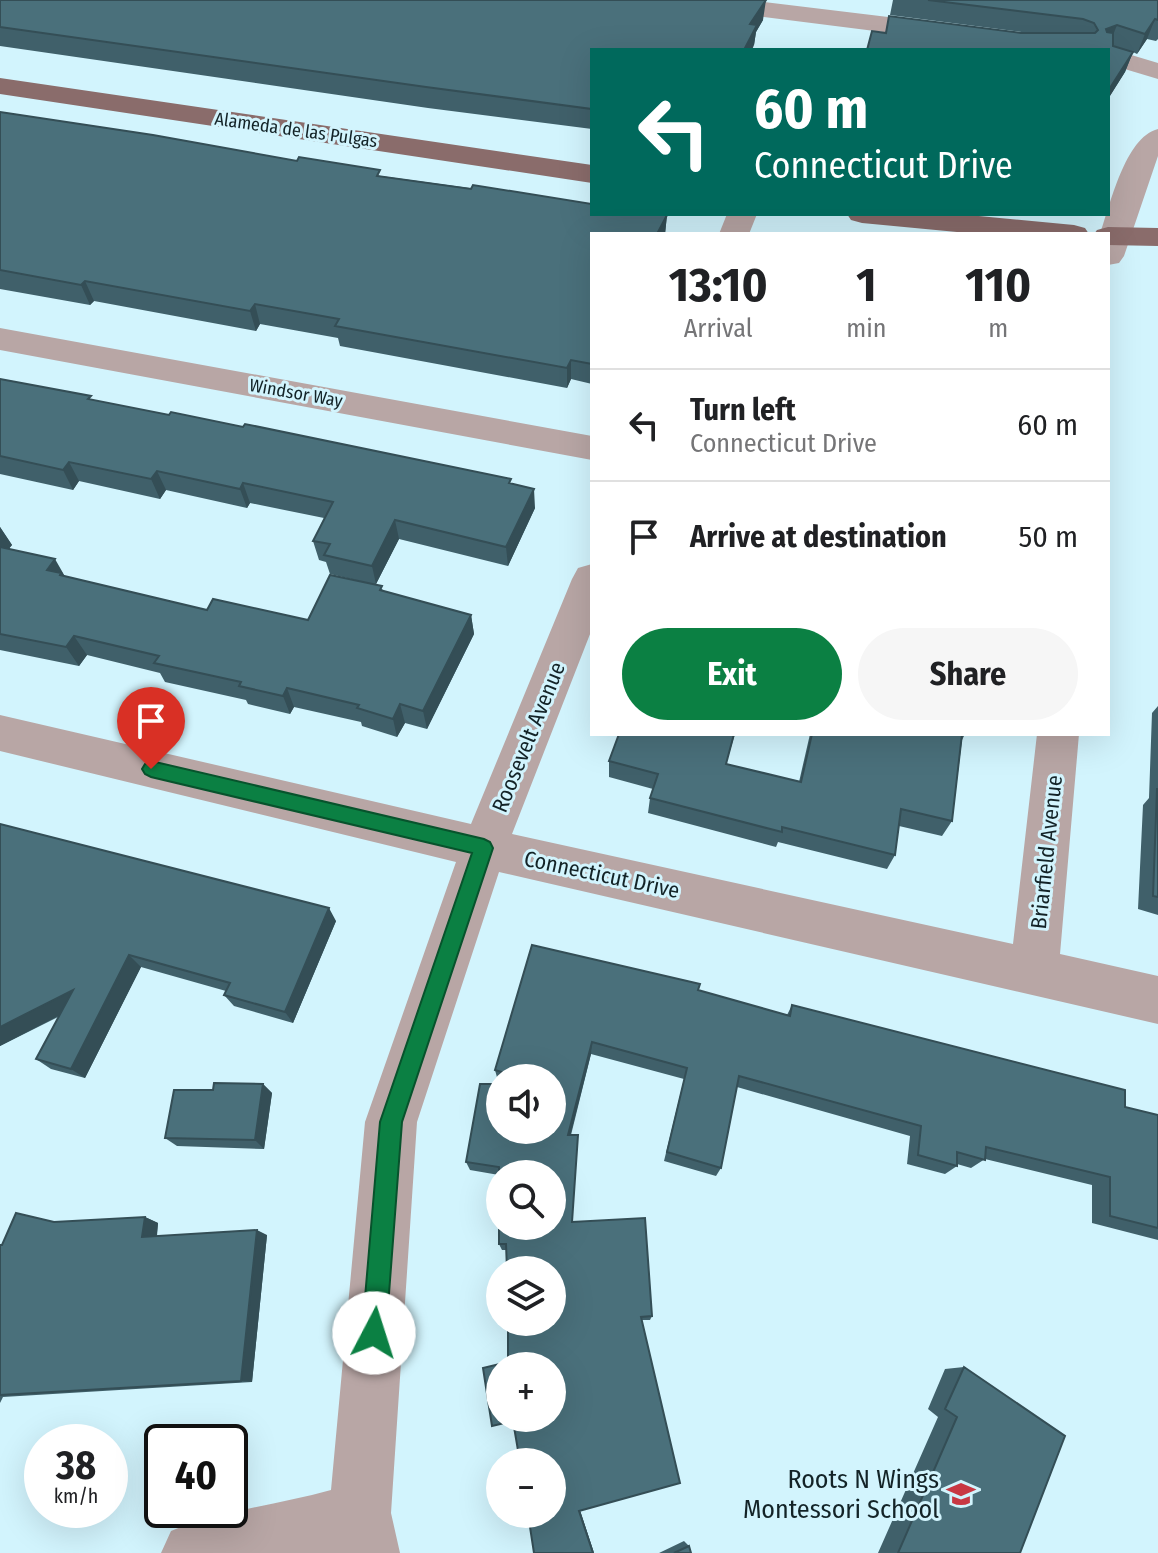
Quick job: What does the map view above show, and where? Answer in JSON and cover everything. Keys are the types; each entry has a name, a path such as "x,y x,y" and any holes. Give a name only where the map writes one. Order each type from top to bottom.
{"main road":[{"name":"Alameda de las Pulgas","path":"0,86 590,174"},
{"path":"883,216 1053,232"},
{"path":"1110,243 1158,237"}],"street":[{"path":"686,0 964,35"},
{"path":"1110,57 1158,71"},
{"path":"1110,243 1140,161 1158,137"},
{"name":"Windsor Way","path":"0,339 590,448"},
{"name":"Roosevelt Avenue","path":"364,1533 391,1122 484,848 590,584"},
{"name":"Connecticut Drive","path":"0,733 484,848 1158,1000"},
{"name":"Briarfield Avenue","path":"1034,970 1058,736"},
{"path":"193,1553 288,1534 364,1533"}],"building":[{"path":"0,0 766,0 750,24 757,25 745,48 590,48 590,109 0,27"},
{"path":"928,0 1158,0 1158,20 1155,19 1145,34 1117,25 1106,29 1113,33 1113,46 1133,52 1110,88 1110,48 868,48 872,31 886,33 889,16 1021,33 1095,33 1098,30 1094,23 1083,19"},
{"path":"0,112 297,161 299,157 380,170 377,176 471,189 473,185 590,204 590,216 666,216 658,232 590,232 590,364 571,360 567,368 335,326 339,319 255,304 250,311 85,281 81,285 0,270"},
{"path":"0,379 169,415 171,412 243,427 245,424 511,479 509,483 534,489 506,547 395,520 372,566 324,555 330,544 313,541 333,502 243,483 240,489 157,471 151,479 69,462 63,470 0,456"},
{"path":"0,547 55,559 47,570 60,575 207,610 213,599 308,620 330,575 382,586 380,590 471,615 423,711 400,704 393,719 357,708 359,705 287,688 283,696 239,686 241,682 154,663 159,656 74,636 66,647 0,634"},
{"path":"618,736 733,736 726,764 801,782 812,736 962,736 952,821 901,809 895,855 782,827 782,832 650,798 658,774 609,761"},
{"path":"1158,789 1158,897 1153,896"},
{"path":"0,824 329,908 285,1012 224,995 230,983 129,955 71,1069 36,1059 73,990 0,1027"},
{"path":"532,945 700,984 698,990 790,1016 792,1005 1125,1090 1125,1107 1158,1115 1158,1228 1110,1216 1110,1177 986,1147 985,1160 957,1152 957,1166 918,1155 921,1126 739,1076 721,1168 667,1152 687,1068 592,1042 568,1135 578,1135 572,1222 645,1218 652,1316 641,1317 680,1483 579,1511 593,1553 534,1553 530,1528 566,1528 566,1448 518,1448 515,1432 566,1432 566,1352 508,1352 508,1336 566,1336 566,1256 506,1256 506,1244 499,1244 499,1240 566,1240 566,1160 486,1160 486,1165 466,1162 480,1084 486,1084 486,1144 566,1144 566,1064 497,1064"},
{"path":"214,1083 263,1084 255,1140 165,1138 174,1090 213,1090"},
{"path":"16,1213 54,1222 145,1217 142,1237 257,1230 241,1381 0,1395 0,1245"},
{"name":"Roots N Wings Montessori School","path":"964,1367 1065,1436 1020,1553 898,1553 957,1417 945,1409"},
{"path":"689,1546 691,1553 674,1553"}],"place":[{"name":"Roots N Wings Montessori School","path":"961,1494"}],"route":[{"path":"151,769 484,848 391,1122 374,1333"}]}
